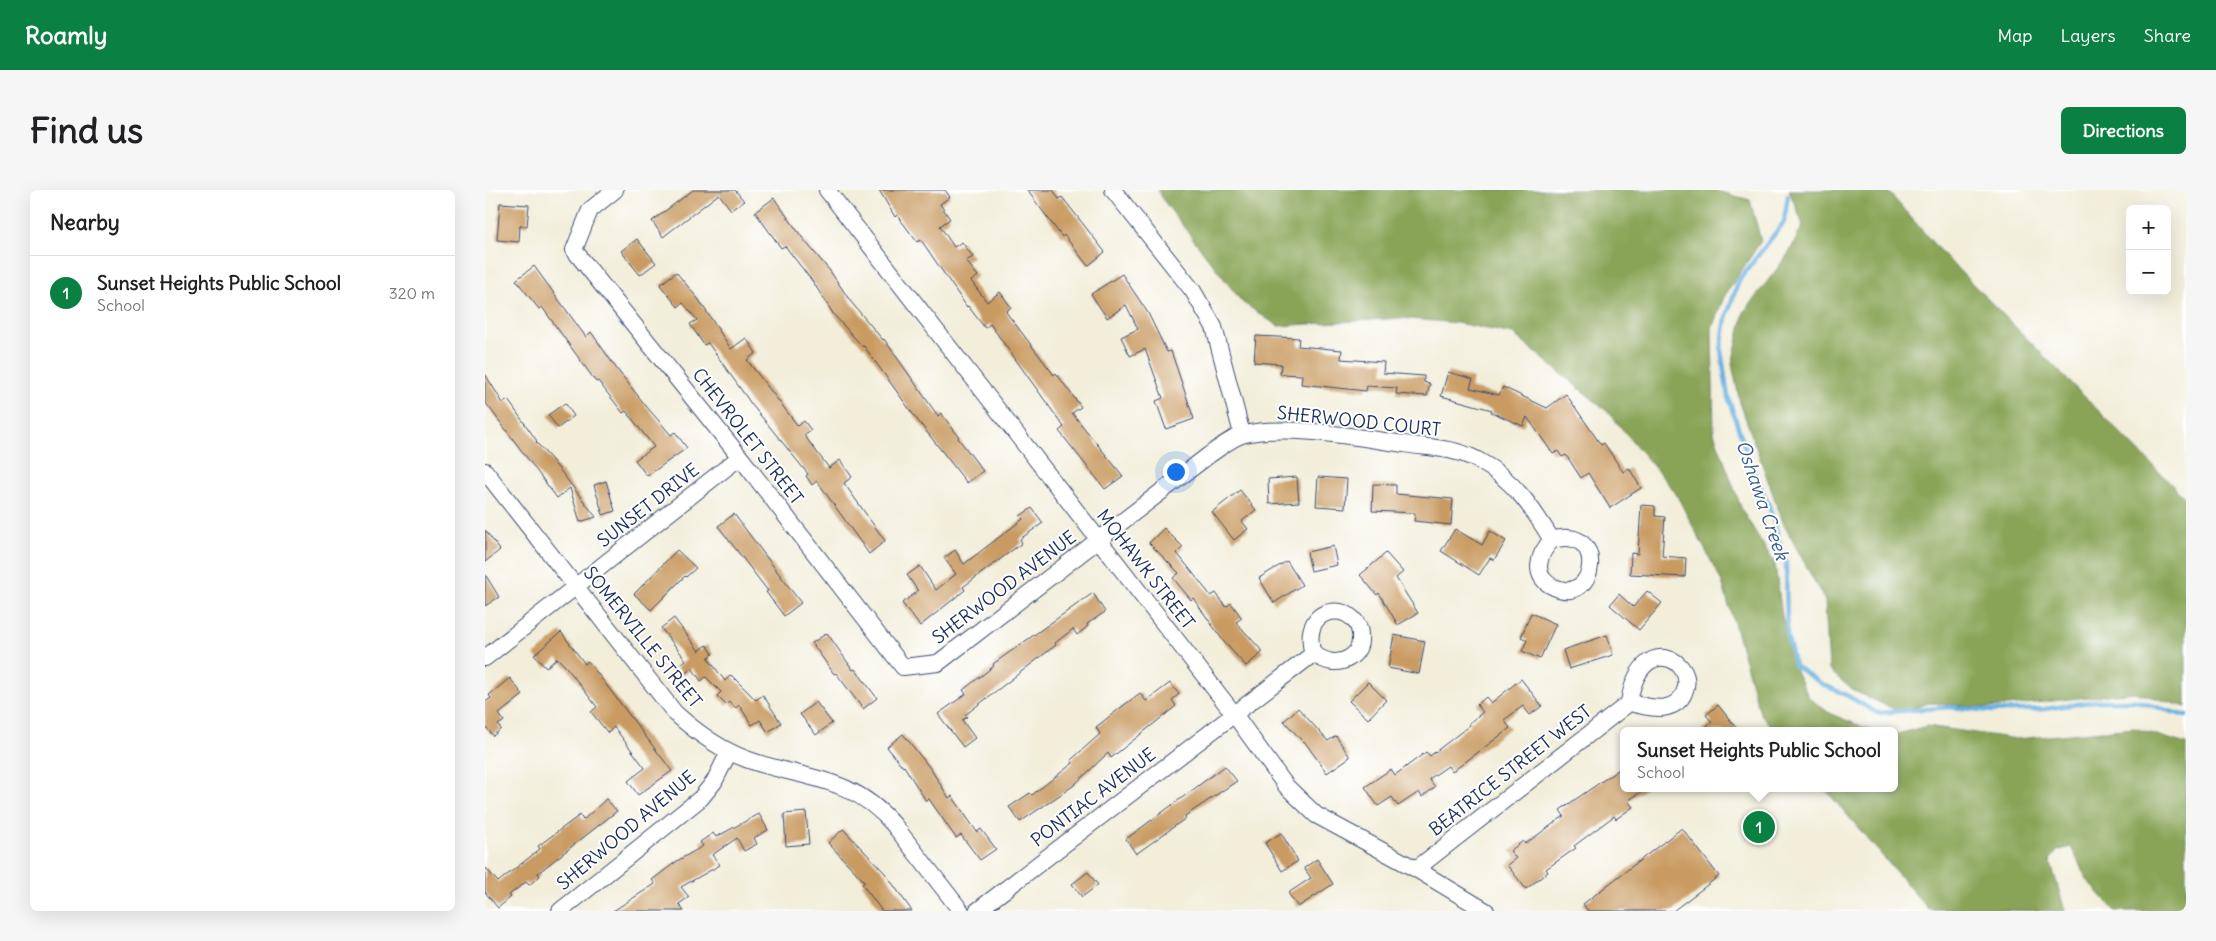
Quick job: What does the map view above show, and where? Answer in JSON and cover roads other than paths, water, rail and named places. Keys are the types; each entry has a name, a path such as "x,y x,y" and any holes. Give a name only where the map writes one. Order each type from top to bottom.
{"street":[{"name":"CHEVROLET STREET","path":"615,190 590,210 574,250 740,458 903,668"},
{"name":"MOHAWK STREET","path":"827,190 1287,786 1316,814 1416,869 1485,911"},
{"path":"1113,190 1193,291 1214,327 1242,434"},
{"name":"SHERWOOD COURT","path":"1098,540 1209,455 1242,434 1269,431 1336,435 1456,452 1481,462 1507,479 1537,516 1552,540"},
{"name":"SUNSET DRIVE","path":"485,658 740,458"},
{"name":"SOMERVILLE STREET","path":"485,471 671,708 698,732 729,752 763,764 836,783 862,796 883,812 961,911"},
{"name":"SHERWOOD AVENUE","path":"903,668 938,663 1098,540"},
{"name":"PONTIAC AVENUE","path":"977,911 1313,654"},
{"name":"BEATRICE STREET WEST","path":"1416,869 1629,703"},
{"name":"SHERWOOD AVENUE","path":"560,911 701,798 714,782 729,752"}],"waterway":[{"name":"Oshawa Creek","path":"1788,195 1784,222 1739,280 1726,318 1721,350 1728,397 1751,466 1769,505 1786,563 1787,635 1795,666 1822,684 1848,696 1877,713 1951,707 1991,711 2045,709 2096,701 2137,701 2186,716"}],"place":[{"name":"Sunset Heights Public School","path":"1759,827"}]}
